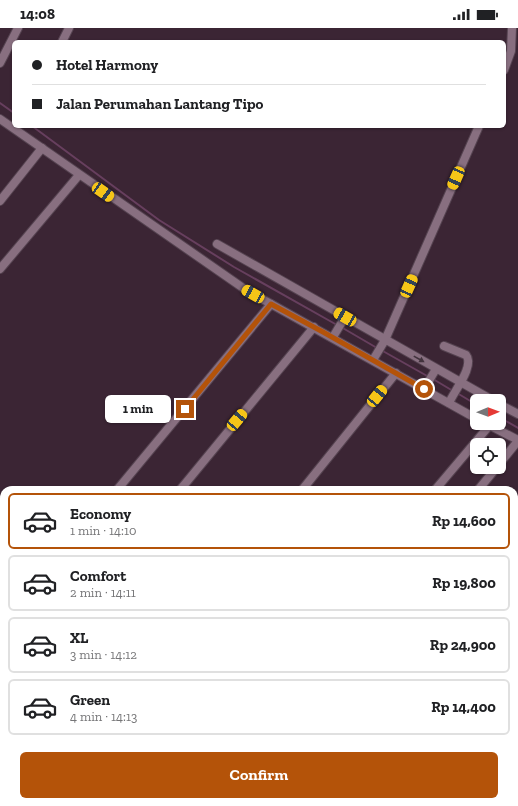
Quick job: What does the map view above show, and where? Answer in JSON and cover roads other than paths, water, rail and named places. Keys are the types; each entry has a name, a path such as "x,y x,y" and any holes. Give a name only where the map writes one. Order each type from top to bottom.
{"street":[{"path":"0,63 18,28"},
{"path":"63,40 69,28"},
{"path":"506,65 511,51 512,28"},
{"path":"0,119 12,125"},
{"path":"19,128 42,148 79,175 218,271 271,304 314,327 334,335 374,358 396,373 426,386 470,414"},
{"path":"374,358 383,342 478,128"},
{"path":"0,202 42,148"},
{"path":"0,269 79,175"},
{"path":"217,244 383,342 480,394"},
{"path":"120,486 271,304"},
{"path":"334,335 344,318"},
{"path":"183,486 314,327"},
{"path":"444,346 468,357 468,366 450,400"},
{"path":"426,386 436,370"},
{"path":"305,486 396,373"},
{"path":"506,408 518,414"},
{"path":"438,486 481,430"},
{"path":"497,430 518,441 506,456"},
{"path":"481,486 491,474"}],"waterway":[{"path":"0,103 12,112"},
{"path":"35,128 159,220 234,267 337,325"},
{"path":"341,327 377,348"},
{"path":"381,350 429,377"},
{"path":"433,379 453,391"},
{"path":"457,393 470,401"},
{"path":"506,421 518,428"}]}
